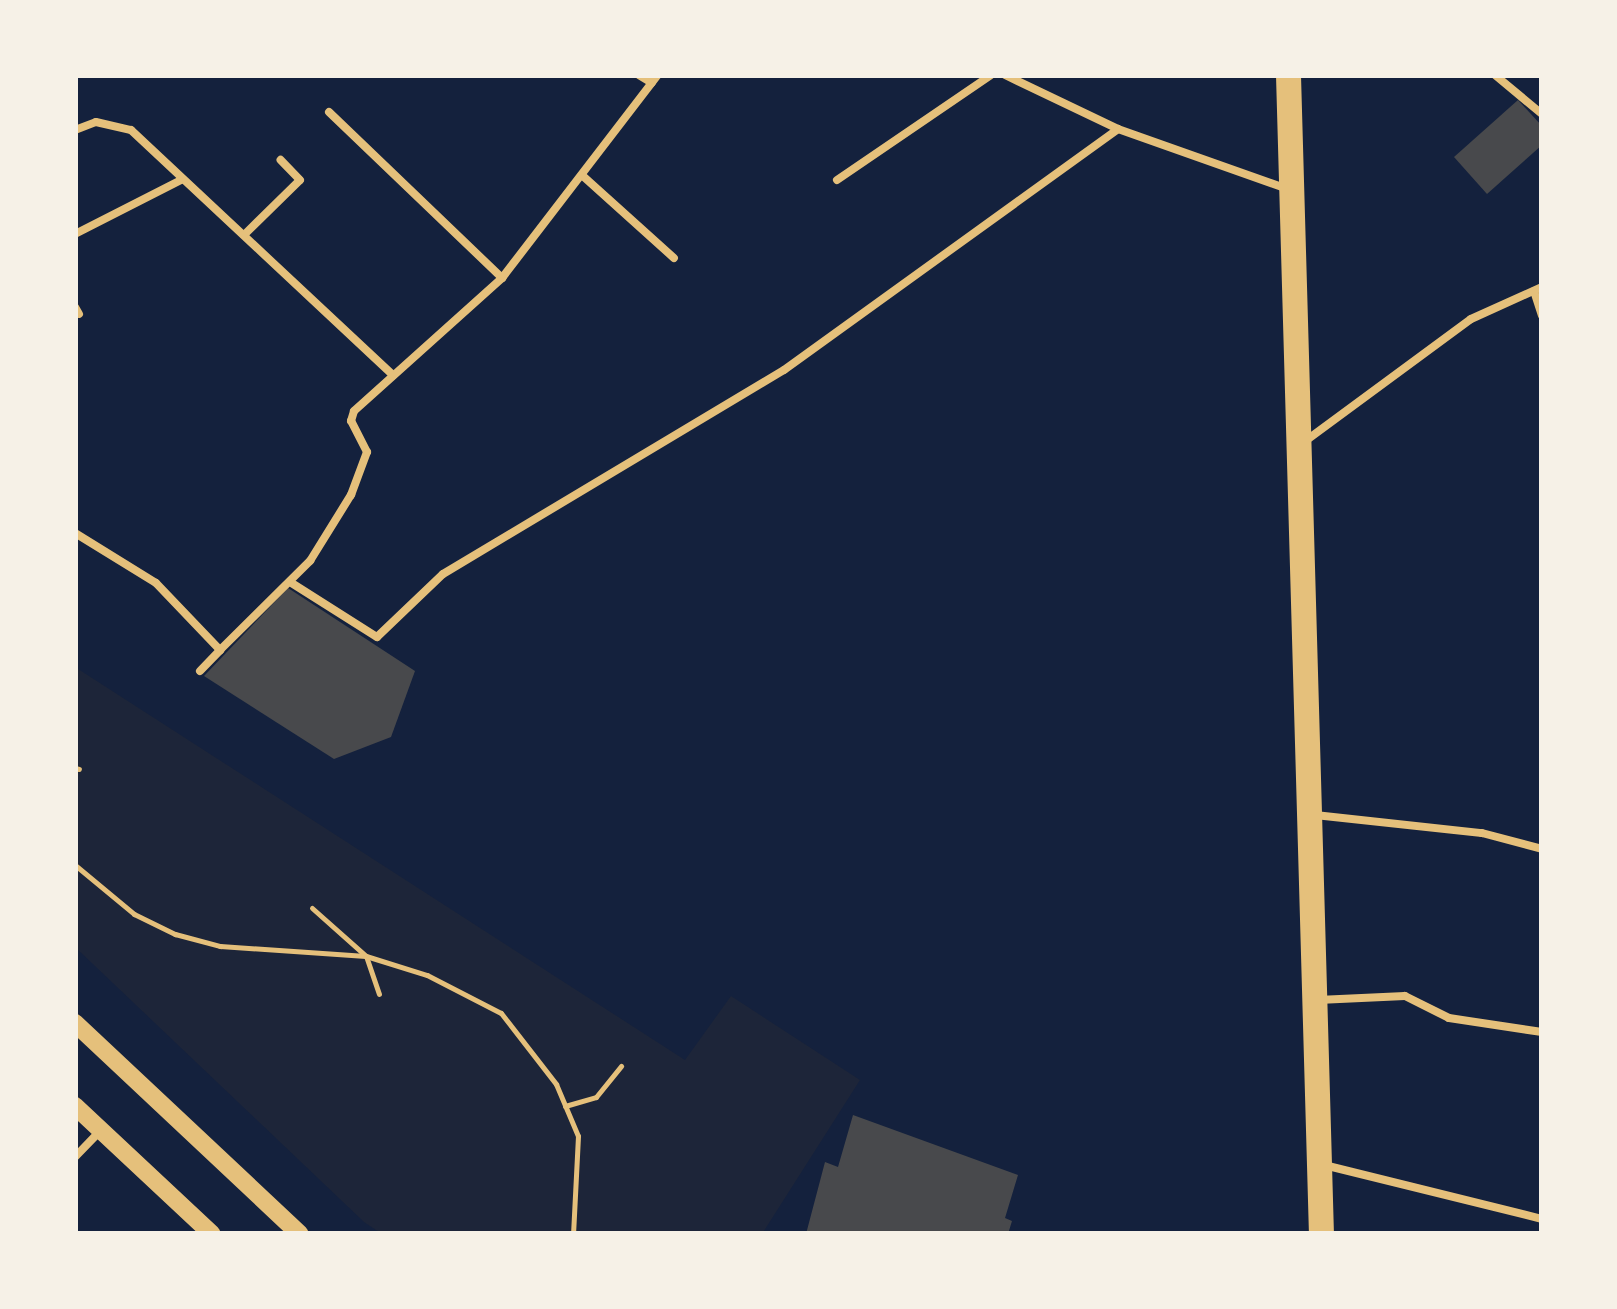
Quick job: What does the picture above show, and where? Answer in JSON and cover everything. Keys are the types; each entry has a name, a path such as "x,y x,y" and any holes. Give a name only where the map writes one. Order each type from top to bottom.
{"main road":[{"path":"1288,75 1310,1000 1325,1230"}],"street":[{"path":"75,1023 300,1234"},
{"path":"75,1106 212,1234"}],"lane":[{"path":"639,75 652,84"},
{"path":"200,671 290,582 351,495 366,458 354,411 502,278 584,177 658,75"},
{"path":"837,180 992,75"},
{"path":"1005,75 1118,128 1290,189"},
{"path":"1496,75 1542,114"},
{"path":"329,112 502,278"},
{"path":"75,130 96,122 131,130 393,375"},
{"path":"290,582 377,637 443,574 784,370 1118,128"},
{"path":"244,235 300,180 281,160"},
{"path":"584,177 674,258"},
{"path":"75,234 181,180"},
{"path":"1297,447 1472,320 1538,289 1542,316"},
{"path":"75,532 156,583 220,650"},
{"path":"1306,814 1482,833 1542,849"},
{"path":"1310,1000 1405,996 1449,1018 1542,1032"},
{"path":"75,1157 101,1130"},
{"path":"1318,1163 1542,1219"}],"path":[{"path":"75,865 134,914 176,934 220,946 366,956 427,974 501,1012 565,1106 578,1136 573,1234"},
{"path":"312,908 366,956 379,994"},
{"path":"565,1106 596,1096 620,1066"}],"shaded area":[{"path":"75,667 685,1060 731,996 860,1080 762,1234 382,1234 364,1222 75,947"}],"building":[{"path":"1518,100 1542,126 1542,145 1487,194 1454,157"},
{"path":"288,588 415,671 391,737 334,759 204,676"},
{"path":"853,1115 1018,1175 1005,1218 1012,1221 1008,1234 806,1234 825,1162 838,1167"}]}
